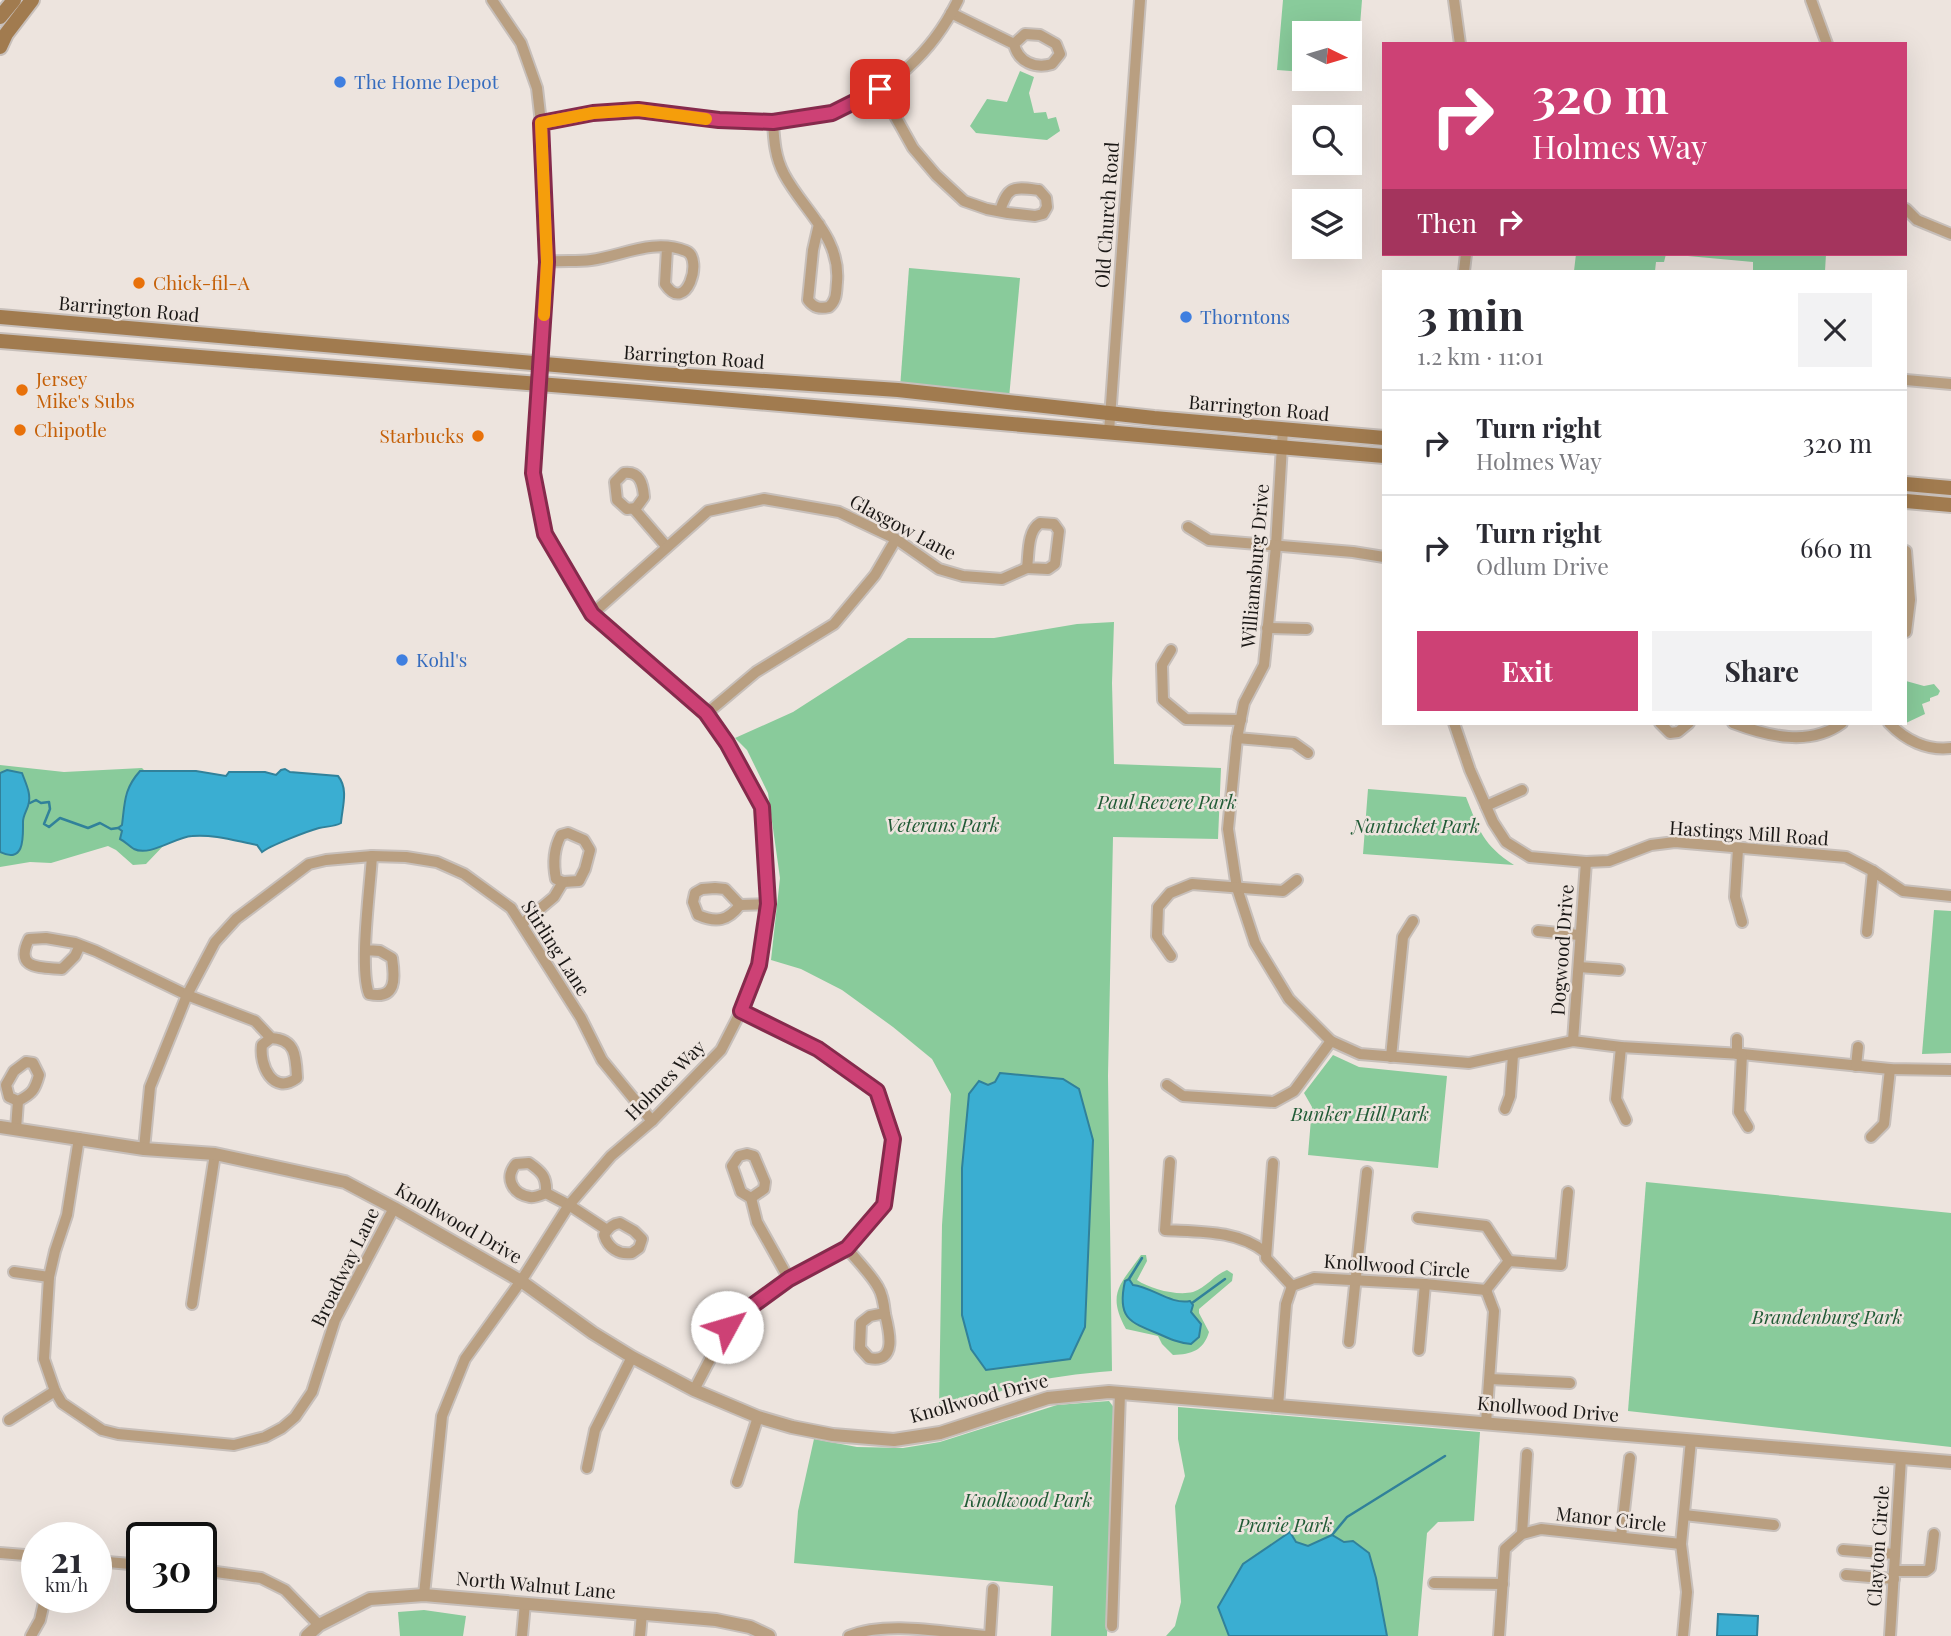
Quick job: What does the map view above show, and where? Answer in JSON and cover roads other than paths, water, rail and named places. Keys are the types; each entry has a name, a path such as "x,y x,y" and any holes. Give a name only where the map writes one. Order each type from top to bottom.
{"main road":[{"path":"0,17 14,0"},
{"path":"0,47 6,34 32,0"},
{"name":"Barrington Road","path":"0,317 660,374 898,390 1111,414 1382,438"},
{"name":"Barrington Road","path":"0,341 539,383 1382,456"},
{"path":"1907,484 1951,488"},
{"path":"1907,501 1951,505"}],"street":[{"name":"Holmes Way","path":"424,1595 442,1416 465,1359 521,1281 569,1205 611,1156 652,1121 721,1050 741,1011 759,965 768,904 762,807 727,743 706,713 592,614 545,534 533,473 547,262 541,123 537,88 521,43 492,0"},
{"path":"541,123 593,113 638,110 719,120 773,122 832,113 880,89 926,52 958,0"},
{"name":"Old Church Road","path":"1109,432 1140,0"},
{"path":"1454,0 1460,42"},
{"path":"1811,0 1826,42"},
{"path":"951,13 1014,44"},
{"path":"880,89 913,148 936,175 964,201 1000,211"},
{"path":"773,122 777,159 793,189 819,224 830,243 838,274 834,303 822,308 816,307 808,300 813,250 819,224"},
{"path":"1907,210 1917,219 1951,234"},
{"path":"547,262 588,261 642,248 667,248"},
{"path":"1907,380 1951,384"},
{"name":"Williamsburg Drive","path":"1283,429 1276,546 1264,666 1244,703 1237,738 1228,829 1237,888 1255,943 1289,999 1331,1041 1360,1054 1469,1063 1505,1053 1573,1041 1890,1069 1951,1070"},
{"name":"Glasgow Lane","path":"592,614 708,511 764,499 839,512 896,539 939,569 963,576 1002,579 1027,568 1048,569 1055,564 1059,534 1054,524 1040,523 1033,528 1027,568"},
{"path":"634,509 666,546"},
{"path":"1188,527 1209,540 1382,557"},
{"path":"706,713 756,672 834,624 875,575 896,539"},
{"path":"1907,614 1908,595"},
{"path":"1268,628 1307,629"},
{"path":"1171,650 1162,665 1163,701 1185,719 1241,720"},
{"name":"Hastings Mill Road","path":"1455,725 1470,770 1493,822 1506,842 1530,857 1586,862 1609,861 1651,845 1675,842 1846,858 1873,871 1903,891 1951,896"},
{"path":"1662,725 1670,733 1678,732 1687,725"},
{"path":"1738,725 1761,734 1802,738 1839,725"},
{"path":"1892,725 1914,743 1930,748 1951,748"},
{"path":"1237,738 1294,743 1308,754"},
{"path":"1486,806 1522,790"},
{"path":"568,833 584,840 590,850 586,869 579,881 563,882 556,878 555,855 562,835 568,833"},
{"path":"1738,849 1735,897 1742,922"},
{"path":"366,950 372,856"},
{"name":"Stirling Lane","path":"144,1149 150,1087 187,995 215,942 227,928 309,864 372,856 406,856 437,862 464,874 511,908 581,1018 602,1059 652,1121"},
{"name":"Dogwood Drive","path":"1573,1041 1586,862"},
{"path":"1867,932 1873,871"},
{"path":"1171,956 1157,936 1158,907 1170,893 1192,884 1283,891 1297,880"},
{"path":"523,923 554,897 563,882"},
{"path":"740,905 768,904"},
{"path":"1391,1057 1403,937 1413,921"},
{"path":"1538,931 1579,935"},
{"path":"80,945 75,956 62,969 32,965 24,956 29,939 46,938 80,945 187,995 255,1021 271,1038 290,1043 295,1056 297,1078 291,1083 280,1084 274,1081 263,1066 260,1056 262,1045 271,1038"},
{"path":"1579,967 1619,971"},
{"path":"694,1390 727,1327 738,1316 789,1279 847,1248 884,1205 893,1139 877,1091 818,1049 741,1011"},
{"path":"1737,1039 1738,1112 1748,1128"},
{"path":"1167,1085 1183,1096 1274,1102 1294,1091 1331,1041"},
{"path":"1856,1066 1858,1046"},
{"path":"1621,1047 1616,1099 1626,1119"},
{"path":"1505,1053 1510,1096 1505,1109"},
{"path":"1871,1137 1884,1124 1890,1069"},
{"path":"16,1129 18,1101"},
{"name":"Knollwood Drive","path":"0,1128 144,1149 215,1154 345,1182 521,1281 593,1333 694,1390 758,1417 833,1435 894,1440 940,1433 1048,1398 1120,1393 1951,1462"},
{"name":"Broadway Lane","path":"79,1138 67,1215 49,1277 44,1359 62,1403 102,1430 132,1437 234,1445 265,1437 282,1428 300,1411 312,1392 335,1320 394,1208"},
{"path":"192,1304 215,1154"},
{"path":"1170,1162 1165,1230 1237,1237 1252,1242 1265,1252"},
{"path":"1273,1163 1265,1252 1266,1258 1292,1286 1286,1304 1278,1406"},
{"path":"1349,1342 1367,1172"},
{"path":"1510,1261 1561,1265 1568,1192"},
{"path":"546,1193 607,1230"},
{"path":"751,1198 757,1222 789,1279"},
{"path":"1418,1218 1486,1226 1510,1261"},
{"path":"847,1248 878,1287 885,1313"},
{"path":"1486,1290 1510,1261"},
{"path":"14,1272 49,1277"},
{"name":"Knollwood Circle","path":"1292,1286 1314,1278 1486,1290 1493,1311 1486,1423"},
{"path":"1419,1350 1425,1284"},
{"path":"587,1468 594,1430 632,1357"},
{"path":"1490,1379 1570,1383"},
{"path":"9,1419 55,1391"},
{"path":"1112,1626 1120,1393"},
{"path":"737,1482 758,1417"},
{"name":"Manor Circle","path":"1683,1636 1687,1592 1681,1544 1691,1440"},
{"path":"1499,1636 1505,1549 1522,1534 1527,1454"},
{"path":"1621,1537 1630,1458"},
{"name":"Clayton Circle","path":"1889,1636 1901,1458"},
{"path":"1684,1515 1774,1525"},
{"name":"Manor Circle","path":"1522,1534 1541,1529 1681,1544"},
{"path":"1846,1575 1894,1575 1926,1571 1930,1568 1934,1534"},
{"path":"1843,1550 1895,1554"},
{"path":"0,1553 21,1555"},
{"path":"217,1572 261,1578 285,1590 319,1625"},
{"path":"1434,1583 1503,1584"},
{"path":"849,1636 882,1628 989,1636 993,1589"},
{"name":"North Walnut Lane","path":"307,1636 319,1625 370,1599 424,1595 727,1621 769,1636"},
{"path":"522,1636 525,1603"},
{"path":"31,1636 42,1613"},
{"path":"640,1636 642,1613"}],"water":[{"path":"285,769 290,772 338,776 344,793 341,823 306,832 262,852 257,845 208,836 185,837 155,849 140,851 120,839 122,831 118,828 122,825 126,796 140,771 196,771 226,776 229,772 265,772 276,775"},
{"path":"7,770 22,773 29,798 23,820 21,847 18,852 8,855 0,852 0,773"},
{"path":"1000,1073 1063,1079 1079,1089 1093,1140 1085,1327 1070,1359 986,1370 971,1349 962,1315 962,1168 969,1094 979,1081 988,1085 995,1082"},
{"path":"1129,1279 1133,1285 1169,1298 1190,1301 1193,1305 1191,1312 1201,1324 1199,1337 1191,1344 1182,1343 1139,1326 1124,1310 1123,1293 1125,1281"},
{"path":"1290,1532 1296,1542 1308,1546 1332,1535 1344,1542 1353,1541 1369,1553 1387,1636 1229,1636 1218,1607 1243,1564"},
{"path":"1718,1614 1758,1616 1757,1636 1717,1636"}],"waterway":[{"path":"30,803 36,800 41,803 49,802 50,809 44,824 49,827 60,818 88,828 100,823 111,829 118,828"},
{"path":"1129,1279 1142,1258"},
{"path":"1192,1303 1225,1279"},
{"path":"1332,1535 1347,1517 1445,1456"}],"place":[{"name":"The Home Depot","path":"340,82"},
{"name":"Chick-fil-A","path":"139,283"},
{"name":"Thorntons","path":"1186,317"},
{"name":"Jersey Mike's Subs","path":"22,390"},
{"name":"Chipotle","path":"20,430"},
{"name":"Starbucks","path":"478,436"},
{"name":"Kohl's","path":"402,660"}],"park label":[{"name":"Paul Revere Park","path":"1167,802"},
{"name":"Veterans Park","path":"943,825"},
{"name":"Nantucket Park","path":"1416,826"},
{"name":"Bunker Hill Park","path":"1360,1114"},
{"name":"Brandenburg Park","path":"1827,1317"},
{"name":"Knollwood Park","path":"1028,1500"},
{"name":"Prarie Park","path":"1285,1525"}]}
